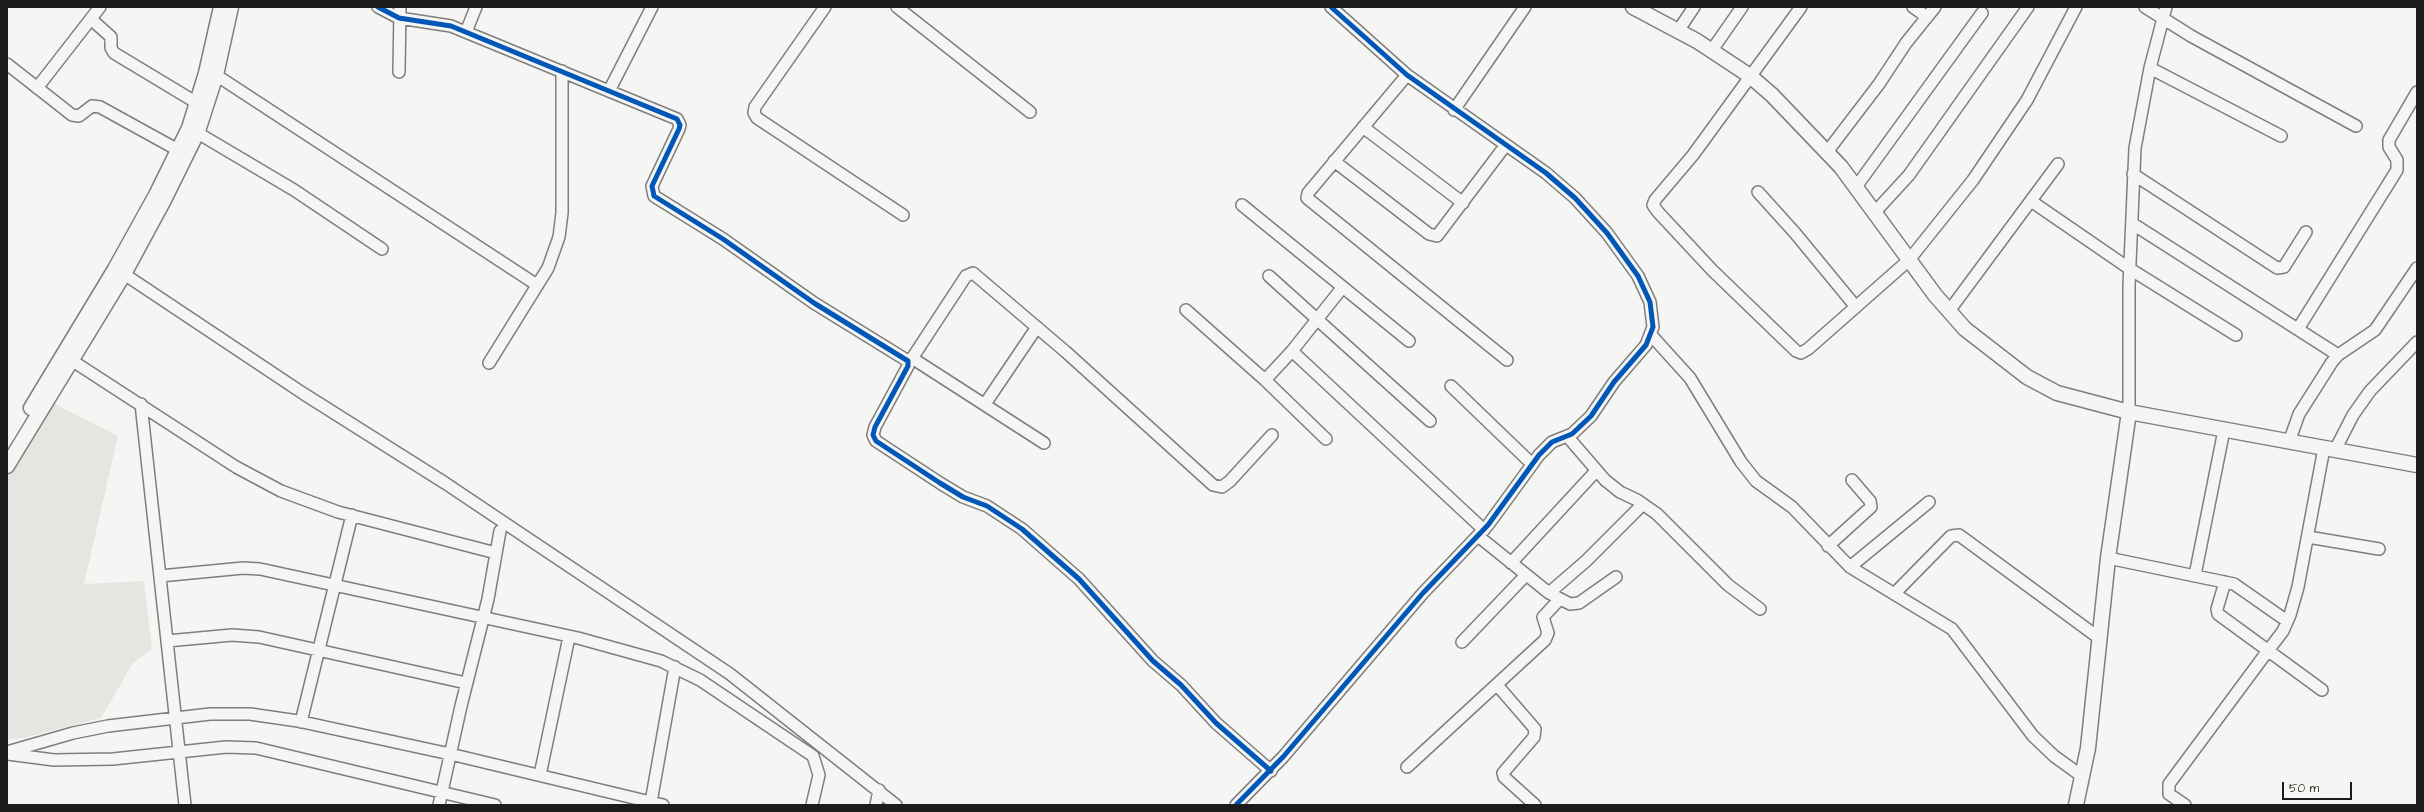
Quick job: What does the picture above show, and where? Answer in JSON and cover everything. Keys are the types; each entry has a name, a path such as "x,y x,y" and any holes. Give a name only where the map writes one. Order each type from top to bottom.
{"street":[{"path":"37,88 100,7"},
{"path":"7,466 68,357 178,150 193,130 197,103 221,7"},
{"path":"7,447 124,274 164,200 216,75 231,7"},
{"path":"378,7 441,23 466,32 673,117 679,122 679,129 652,186 654,196 723,240 814,303 985,404 1044,443"},
{"path":"466,32 476,7"},
{"path":"610,91 652,7"},
{"path":"825,7 755,107 754,113 757,118 902,215"},
{"path":"896,7 1030,112"},
{"path":"1236,805 1271,771 1423,593 1481,533 1532,464 1552,442 1567,436 1579,428 1591,416 1614,382 1646,345 1651,335 1653,319 1650,302 1623,253 1607,233 1560,184 1454,110 1406,74 1332,7"},
{"path":"1454,110 1525,7"},
{"path":"1633,7 1712,50 1750,76 1800,122 1856,187 1909,260 1965,329 2027,377 2057,393 2129,412 2417,464"},
{"path":"1678,31 1694,7"},
{"path":"1712,50 1742,7"},
{"path":"1801,7 1684,167 1655,200 1654,207 1712,270 1798,352 1808,350 1909,260 1973,180 2027,100 2076,7"},
{"path":"1912,7 1927,17"},
{"path":"1827,152 1935,7"},
{"path":"1875,212 1909,175 2028,7"},
{"path":"2145,7 2191,36 2356,126"},
{"path":"2076,805 2083,777 2090,735 2108,558 2129,412 2130,269 2133,174 2140,118 2150,68 2166,7"},
{"path":"399,72 400,12"},
{"path":"1856,187 1982,13"},
{"path":"91,19 111,37 110,48 114,53 197,103"},
{"path":"7,64 72,115 79,116 92,106 100,106 178,150"},
{"path":"2150,68 2281,136"},
{"path":"489,362 538,285 552,258 561,226 562,71"},
{"path":"1406,74 1308,193 1308,200 1507,360"},
{"path":"216,75 538,285"},
{"path":"2298,329 2397,170 2397,160 2390,147 2389,140 2417,92"},
{"path":"1363,127 1463,203"},
{"path":"193,130 294,190 382,249"},
{"path":"1334,161 1433,236 1438,235 1505,146"},
{"path":"1949,311 2058,164"},
{"path":"2133,174 2277,268 2284,267 2306,232"},
{"path":"1758,192 1856,307"},
{"path":"2031,201 2130,269 2236,335"},
{"path":"1242,205 1342,288 1409,341"},
{"path":"2132,224 2338,355"},
{"path":"2289,442 2304,404 2318,381 2338,355 2375,330 2417,268"},
{"path":"124,274 304,394 445,482 685,642 754,691 896,805"},
{"path":"1271,771 1216,723 1181,686 1154,661 1079,579 1022,529 987,506 951,490 876,441 873,435 875,427 911,361 966,276 970,274 977,275 1217,487 1222,487 1230,481 1272,435"},
{"path":"1269,276 1430,420"},
{"path":"1265,380 1292,351 1342,288"},
{"path":"1186,310 1265,380 1326,439"},
{"path":"985,404 1037,327"},
{"path":"1651,335 1690,378 1748,472 1766,489 1792,507 1828,546 1850,567 1952,629 2033,736 2054,756 2083,777"},
{"path":"2185,805 2169,794 2169,784 2269,650 2287,621 2296,593 2308,536 2330,449 2370,391 2417,342"},
{"path":"1292,351 1511,563 1559,600 1570,604 1579,603 1616,577"},
{"path":"68,357 257,479 307,501 352,515 496,552"},
{"path":"1451,386 1532,464"},
{"path":"141,404 185,805"},
{"path":"2195,575 2224,430"},
{"path":"1567,436 1596,471 1615,489 1643,504 1686,542 1728,585 1760,609"},
{"path":"1511,563 1596,471"},
{"path":"1828,546 1871,507 1870,501 1852,480"},
{"path":"1850,567 1929,502"},
{"path":"1549,592 1586,561 1643,504"},
{"path":"301,722 320,650 352,515"},
{"path":"439,805 466,683 483,618 500,531"},
{"path":"1894,594 1951,536 1959,535 2099,638"},
{"path":"2308,536 2379,549"},
{"path":"2108,558 2225,582 2242,588 2287,621"},
{"path":"160,576 244,568 260,569 336,584 569,637 630,652 675,667 700,680 813,756 818,775 812,805"},
{"path":"1462,642 1526,575"},
{"path":"2225,582 2217,609 2218,614 2322,690"},
{"path":"1407,767 1545,640 1548,633 1543,617 1559,600"},
{"path":"167,641 240,635 259,637 466,683"},
{"path":"540,776 569,637"},
{"path":"651,802 675,667"},
{"path":"1496,685 1535,729 1534,737 1503,773 1504,777 1535,805"},
{"path":"7,753 74,733 175,718 228,712 301,722 450,754 663,805"},
{"path":"7,753 76,760 113,759 226,747 256,748 495,805"},
{"path":"876,805 879,790"}],"shaded area":[{"path":"47,400 118,436 84,584 144,581 152,649 133,663 101,718 24,738 7,739 7,472"}],"cycle path":[{"path":"378,7 399,18 451,26 677,119 680,125 679,129 652,186 654,196 723,239 814,303 908,361 908,366 875,427 873,435 876,441 963,497 987,506 1022,529 1079,579 1153,661 1181,685 1216,723 1271,771"},
{"path":"1236,805 1283,757 1423,593 1488,525 1539,455 1552,442 1572,434 1591,416 1614,382 1646,345 1653,327 1650,302 1638,276 1607,233 1575,198 1546,173 1407,75 1331,7"}]}
